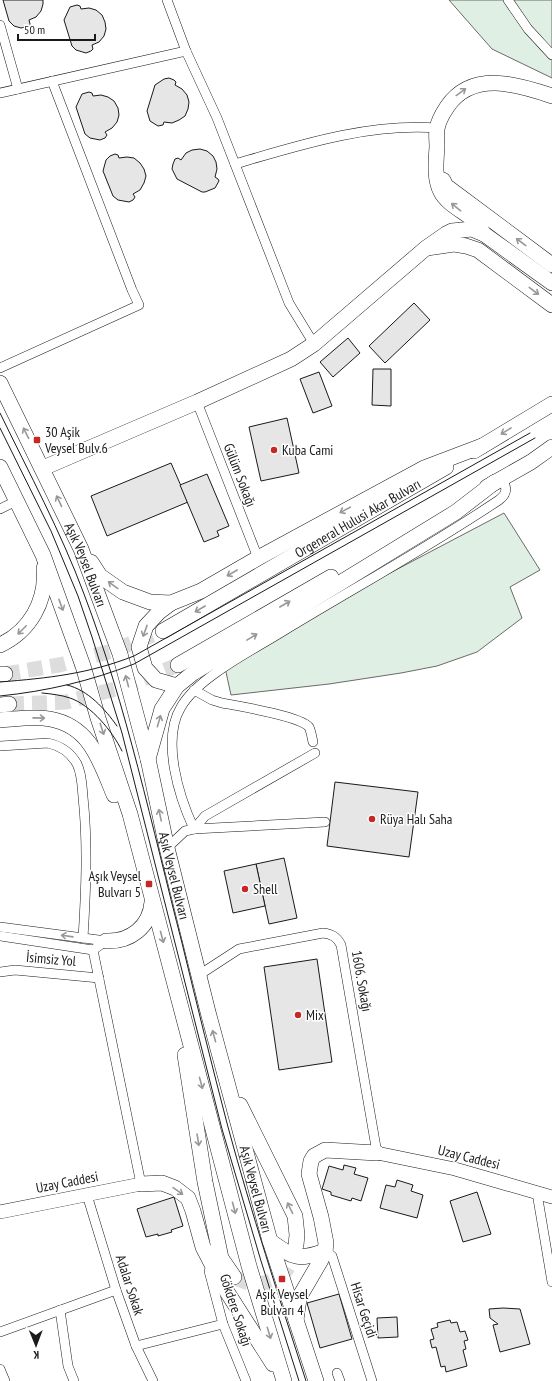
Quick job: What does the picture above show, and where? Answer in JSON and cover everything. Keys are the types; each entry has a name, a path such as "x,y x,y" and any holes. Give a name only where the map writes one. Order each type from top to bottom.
{"main road":[{"path":"484,234 477,222 454,206 442,193 438,183 437,128 444,111 451,100 465,89 476,84 502,84 523,87 552,96"},
{"path":"437,169 446,186 552,265"},
{"path":"43,468 197,402 291,359 314,344 426,248 452,231 472,229 484,234 552,283"},
{"path":"426,248 454,244 478,250 552,305"},
{"name":"Aşık Veysel Bulvarı","path":"0,383 43,468 81,549 120,654 148,759 167,848 224,1074 270,1242 316,1381"},
{"path":"530,417 552,398"},
{"name":"Orgeneral Hulusi Akar Bulvarı","path":"163,631 552,404"},
{"path":"177,686 156,680 145,668 140,647 146,626 159,612 171,603 201,591 258,558 424,468 482,446"},
{"path":"178,665 531,462 552,447"},
{"path":"531,462 552,459"},
{"name":"Aşık Veysel Bulvarı","path":"0,467 43,555 83,666 98,718 130,814 249,1266 284,1380"},
{"path":"148,759 162,709 177,686 193,673 456,512 498,480"},
{"path":"81,549 100,576 123,592 150,602 171,603"},
{"path":"0,645 23,630 39,607 45,582 43,555"},
{"path":"0,720 49,718 74,728 92,745 99,757 116,799 130,814"},
{"path":"106,941 125,939 136,933 146,921 152,899"},
{"path":"173,977 204,1182 221,1258 234,1277"},
{"path":"224,1074 295,1216 298,1235 296,1245"},
{"path":"298,1328 296,1320 300,1296 325,1251 325,1234 309,1174 311,1161 318,1152 325,1150 377,1153"},
{"name":"Uzay Caddesi","path":"377,1153 454,1169 552,1197"},
{"path":"141,1184 162,1183 175,1188 188,1198 203,1247 222,1284 284,1380"},
{"name":"Uzay Caddesi","path":"0,1212 141,1184"},
{"path":"270,1242 287,1253 297,1257 306,1257 325,1251"}],"street":[{"path":"168,0 186,51 217,118 289,303 314,344"},
{"path":"508,0 528,29 552,54"},
{"path":"0,25 18,89"},
{"path":"0,93 186,51"},
{"path":"0,368 139,305 52,81"},
{"path":"235,164 306,144 377,130 407,127 437,128"},
{"name":"Gülüm Sokağı","path":"197,402 258,558"},
{"path":"194,829 178,790 174,766 173,747 173,731 176,718 180,707 190,693 203,682 236,660 395,565 499,500 504,496 506,485 498,480"},
{"path":"0,509 16,501"},
{"path":"194,690 212,700 222,703 302,722 309,727 313,742"},
{"path":"0,746 48,743 67,752 78,766 80,771 86,845 86,885 83,938"},
{"path":"194,829 205,816 315,753"},
{"path":"167,848 185,831 194,829 325,822"},
{"path":"0,927 106,941"},
{"name":"1606. Sokağı","path":"199,975 239,949 323,933 335,936 341,945 377,1153"},
{"path":"0,936 94,950 106,941"},
{"path":"94,950 141,1184"},
{"name":"İsimsiz Yol","path":"0,972 15,970 99,978"},
{"path":"537,1192 552,1282"},
{"name":"Adalar Sokak","path":"87,1195 116,1290 136,1346 153,1381"},
{"name":"Gökdere Sokağı","path":"203,1247 224,1324 246,1381"},
{"name":"Hisar Geçidi","path":"325,1251 332,1256 372,1381"},
{"path":"0,1332 116,1290"},
{"path":"60,1310 68,1366 74,1381"},
{"path":"136,1346 224,1324"},
{"path":"0,1369 5,1381"}],"green space":[{"path":"449,0 552,0 552,78 492,49"},
{"path":"504,513 540,570 510,587 522,618 477,652 437,666 401,673 329,684 231,695 224,663"}],"building":[{"path":"3,0 43,0 43,4 41,11 36,17 29,20 29,26 21,28 14,26 9,21"},
{"path":"77,5 80,6 81,9 89,8 96,10 102,15 105,22 106,29 104,36 99,42 92,45 93,49 91,51 86,53 76,50 72,46 64,20 70,7"},
{"path":"169,78 174,80 176,82 175,85 182,89 187,95 189,102 188,109 185,116 179,120 172,123 164,122 163,125 158,126 150,121 147,111 155,85 164,79"},
{"path":"89,92 92,93 93,96 101,95 108,97 114,101 118,108 119,115 117,122 112,128 105,132 107,135 105,138 100,140 90,138 85,134 76,107 82,94"},
{"path":"200,149 207,151 213,156 217,169 215,177 219,181 215,188 205,192 202,192 177,179 172,169 175,159 178,158 181,160 186,153 192,150"},
{"path":"115,154 118,155 119,158 134,158 144,169 146,176 144,183 140,190 133,194 135,197 133,200 129,202 118,200 113,196 103,171 106,160"},
{"path":"414,303 430,320 385,363 369,346"},
{"path":"348,338 360,353 333,377 320,362"},
{"path":"373,369 391,369 391,406 372,405"},
{"path":"319,372 332,406 313,413 300,379"},
{"name":"Kuba Cami","path":"287,418 299,473 261,481 249,427"},
{"path":"171,463 188,502 107,536 91,496"},
{"path":"207,474 229,526 217,531 219,536 204,542 180,485"},
{"path":"335,782 418,792 409,857 327,846"},
{"path":"284,858 297,918 269,924 256,864"},
{"path":"256,864 265,906 233,913 224,871"},
{"name":"Mix","path":"317,959 332,1062 279,1070 264,967"},
{"path":"344,1165 356,1168 354,1174 368,1178 361,1201 352,1198 351,1201 331,1195 331,1192 322,1189 329,1166 343,1170"},
{"path":"397,1180 413,1185 411,1191 423,1195 417,1218 380,1208 386,1185 395,1187"},
{"path":"477,1192 491,1234 463,1242 450,1201"},
{"path":"174,1197 183,1226 171,1230 172,1232 158,1236 158,1234 146,1237 137,1209"},
{"path":"339,1294 352,1339 320,1348 307,1303"},
{"path":"489,1309 520,1309 530,1344 500,1352 493,1325 498,1324 490,1318"},
{"path":"397,1317 398,1337 378,1338 377,1318"},
{"path":"450,1320 451,1323 457,1322 460,1332 465,1331 468,1340 464,1341 466,1349 463,1350 467,1366 446,1372 445,1366 441,1367 436,1347 432,1348 430,1340 434,1339 431,1329 438,1327 437,1323"}],"tunnel":[{"path":"5,674 59,665 112,651 163,631"},
{"path":"9,704 66,702 123,687 178,665"},
{"path":"234,1277 244,1282 257,1284 274,1280 287,1269 292,1260 296,1245"}],"tram line":[{"path":"0,413 75,571 113,680 138,767 228,1127 256,1223 306,1381"},
{"path":"0,428 51,531 78,596 92,637 122,733 222,1129 261,1261 299,1381"},
{"path":"0,682 35,679 84,671 134,656 530,433"},
{"path":"0,696 68,684 134,664 535,438"},
{"path":"67,685 82,691 89,696 107,713 117,726"},
{"path":"42,693 70,698 86,707 107,728 122,751"}],"place":[{"name":"30 Aşik Veysel Bulv.6","path":"37,440"},
{"name":"Kuba Cami","path":"274,450"},
{"name":"Rüya Halı Saha","path":"372,819"},
{"name":"Aşık Veysel Bulvarı 5","path":"149,884"},
{"name":"Shell","path":"245,889"},
{"name":"Mix","path":"298,1015"},
{"name":"Aşık Veysel Bulvarı 4","path":"282,1279"}]}
